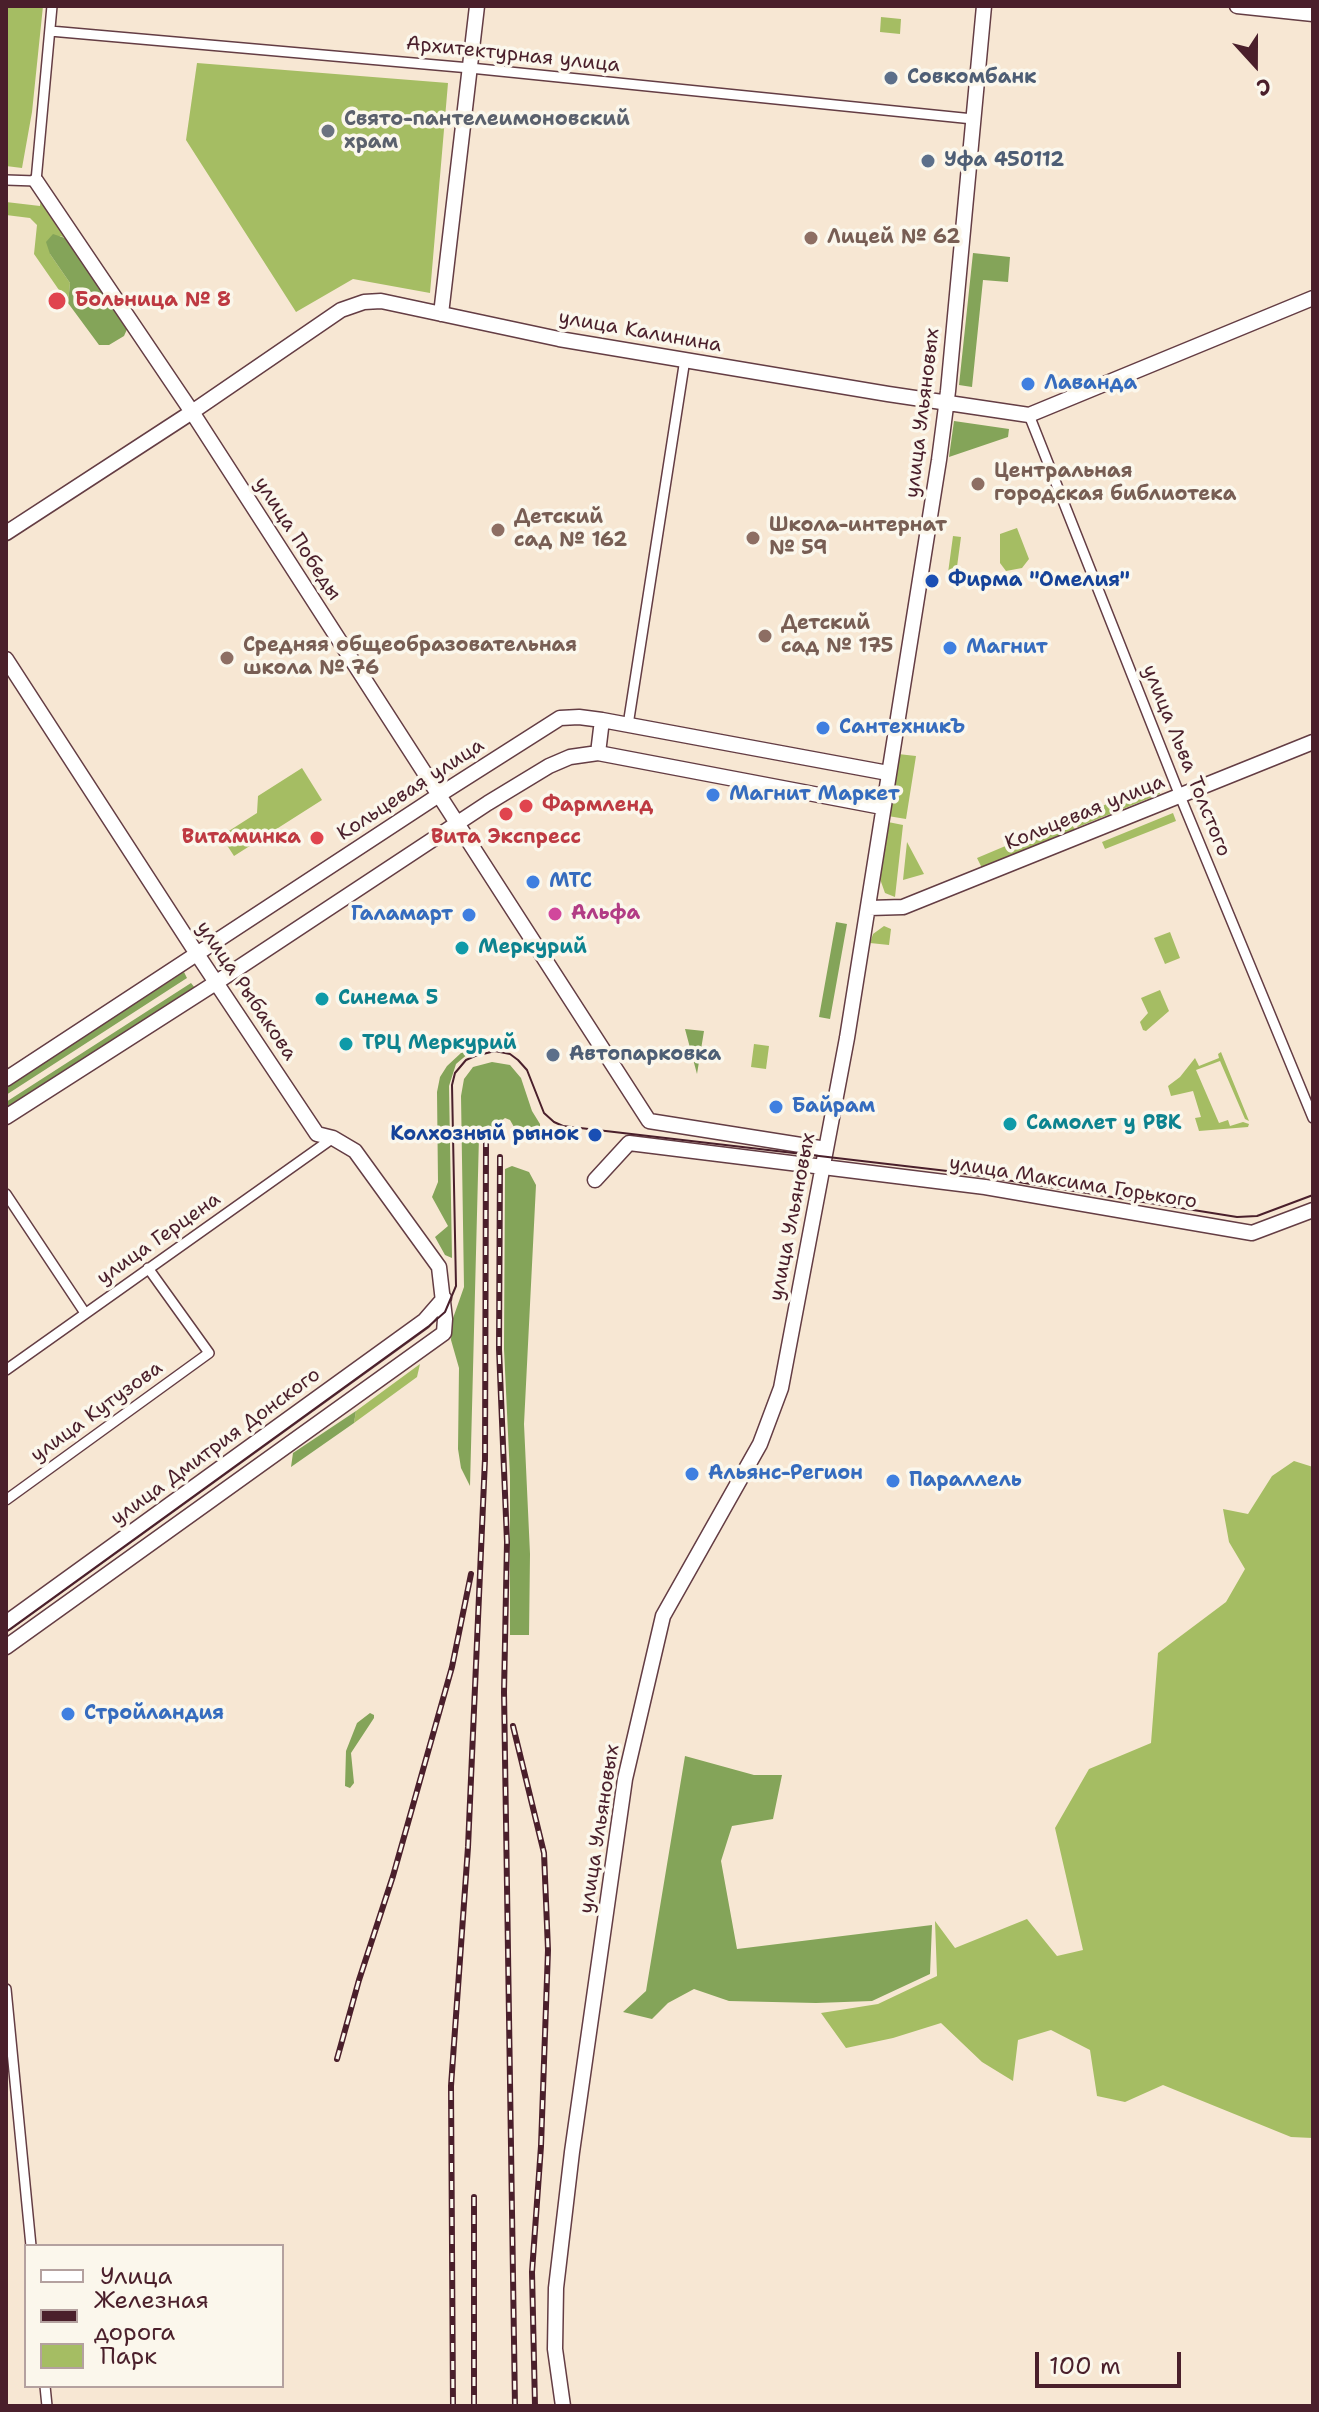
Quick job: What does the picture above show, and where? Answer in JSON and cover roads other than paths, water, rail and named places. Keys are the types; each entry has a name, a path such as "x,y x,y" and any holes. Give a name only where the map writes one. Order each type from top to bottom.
{"street":[{"path":"6,180 36,181 52,6"},
{"path":"441,314 477,6"},
{"name":"улица Ульяновых","path":"563,2406 555,2349 556,2288 572,2152 625,1779 663,1616 760,1444 781,1388 869,908 882,807 947,404 984,6"},
{"path":"1237,6 1313,14"},
{"name":"Архитектурная улица","path":"50,31 470,68 973,119"},
{"name":"улица Победы","path":"36,181 192,412 649,1121 826,1149"},
{"path":"1029,415 1313,298"},
{"name":"улица Калинина","path":"6,533 341,310 364,302 381,301 559,339 1029,415"},
{"path":"628,725 685,359"},
{"name":"улица Льва Толстого","path":"1029,415 1180,796 1313,1118"},
{"name":"улица Рыбакова","path":"6,659 317,1134 333,1138 355,1151 439,1267 444,1298 444,1333"},
{"name":"Кольцевая улица","path":"6,1079 560,718 602,720 888,773"},
{"path":"598,753 602,720"},
{"name":"Кольцевая улица","path":"869,908 903,907 1313,742"},
{"path":"6,1117 458,824 549,766 570,757 598,753 882,807"},
{"name":"улица Герцена","path":"6,1370 333,1138"},
{"name":"улица Максима Горького","path":"595,1180 629,1143 985,1187 1252,1233 1313,1210"},
{"path":"6,1194 85,1313"},
{"name":"улица Кутузова","path":"6,1500 209,1353 148,1268"},
{"name":"улица Дмитрия Донского","path":"6,1623 424,1321 444,1298"},
{"name":"улица Дмитрия Донского","path":"6,1647 444,1333"},
{"path":"6,1989 31,2244"}],"tram line":[{"path":"6,1632 445,1312 456,1286 452,1085 455,1073 466,1060 475,1056 495,1051 510,1054 518,1060 527,1070 544,1113 563,1126 956,1172 1237,1217 1257,1216 1313,1195"}],"railway":[{"path":"453,2406 451,2086 468,1847 485,1459 486,1139"},
{"path":"500,1157 499,1349 507,1542 504,1692 515,2406"},
{"path":"337,2059 452,1667 471,1574"},
{"path":"513,1726 544,1853 548,1950 541,2146 532,2272 535,2406"},
{"path":"474,2197 474,2406"}],"place":[{"name":"Совкомбанк","path":"891,78"},
{"name":"Свято-пантелеимоновский храм","path":"328,131"},
{"name":"Уфа 450112","path":"928,161"},
{"name":"Лицей № 62","path":"811,238"},
{"name":"Больница № 8","path":"57,301"},
{"name":"Лаванда","path":"1028,384"},
{"name":"Центральная городская библиотека","path":"978,484"},
{"name":"Детский сад № 162","path":"498,530"},
{"name":"Школа-интернат № 59","path":"753,538"},
{"name":"Фирма \"Омелия\"","path":"932,581"},
{"name":"Детский сад № 175","path":"765,636"},
{"name":"Магнит","path":"950,648"},
{"name":"Средняя общеобразовательная школа № 76","path":"227,658"},
{"name":"СантехникЪ","path":"823,728"},
{"name":"Магнит Маркет","path":"713,795"},
{"name":"Фармленд","path":"526,806"},
{"name":"Вита Экспресс","path":"506,814"},
{"name":"Витаминка","path":"317,838"},
{"name":"МТС","path":"533,882"},
{"name":"Альфа","path":"555,914"},
{"name":"Галамарт","path":"469,915"},
{"name":"Меркурий","path":"462,948"},
{"name":"Синема 5","path":"322,999"},
{"name":"ТРЦ Меркурий","path":"346,1044"},
{"name":"Автопарковка","path":"553,1055"},
{"name":"Байрам","path":"776,1107"},
{"name":"Самолет у РВК","path":"1010,1124"},
{"name":"Колхозный рынок","path":"595,1135"},
{"name":"Альянс-Регион","path":"692,1474"},
{"name":"Параллель","path":"893,1481"},
{"name":"Стройландия","path":"68,1714"}]}
